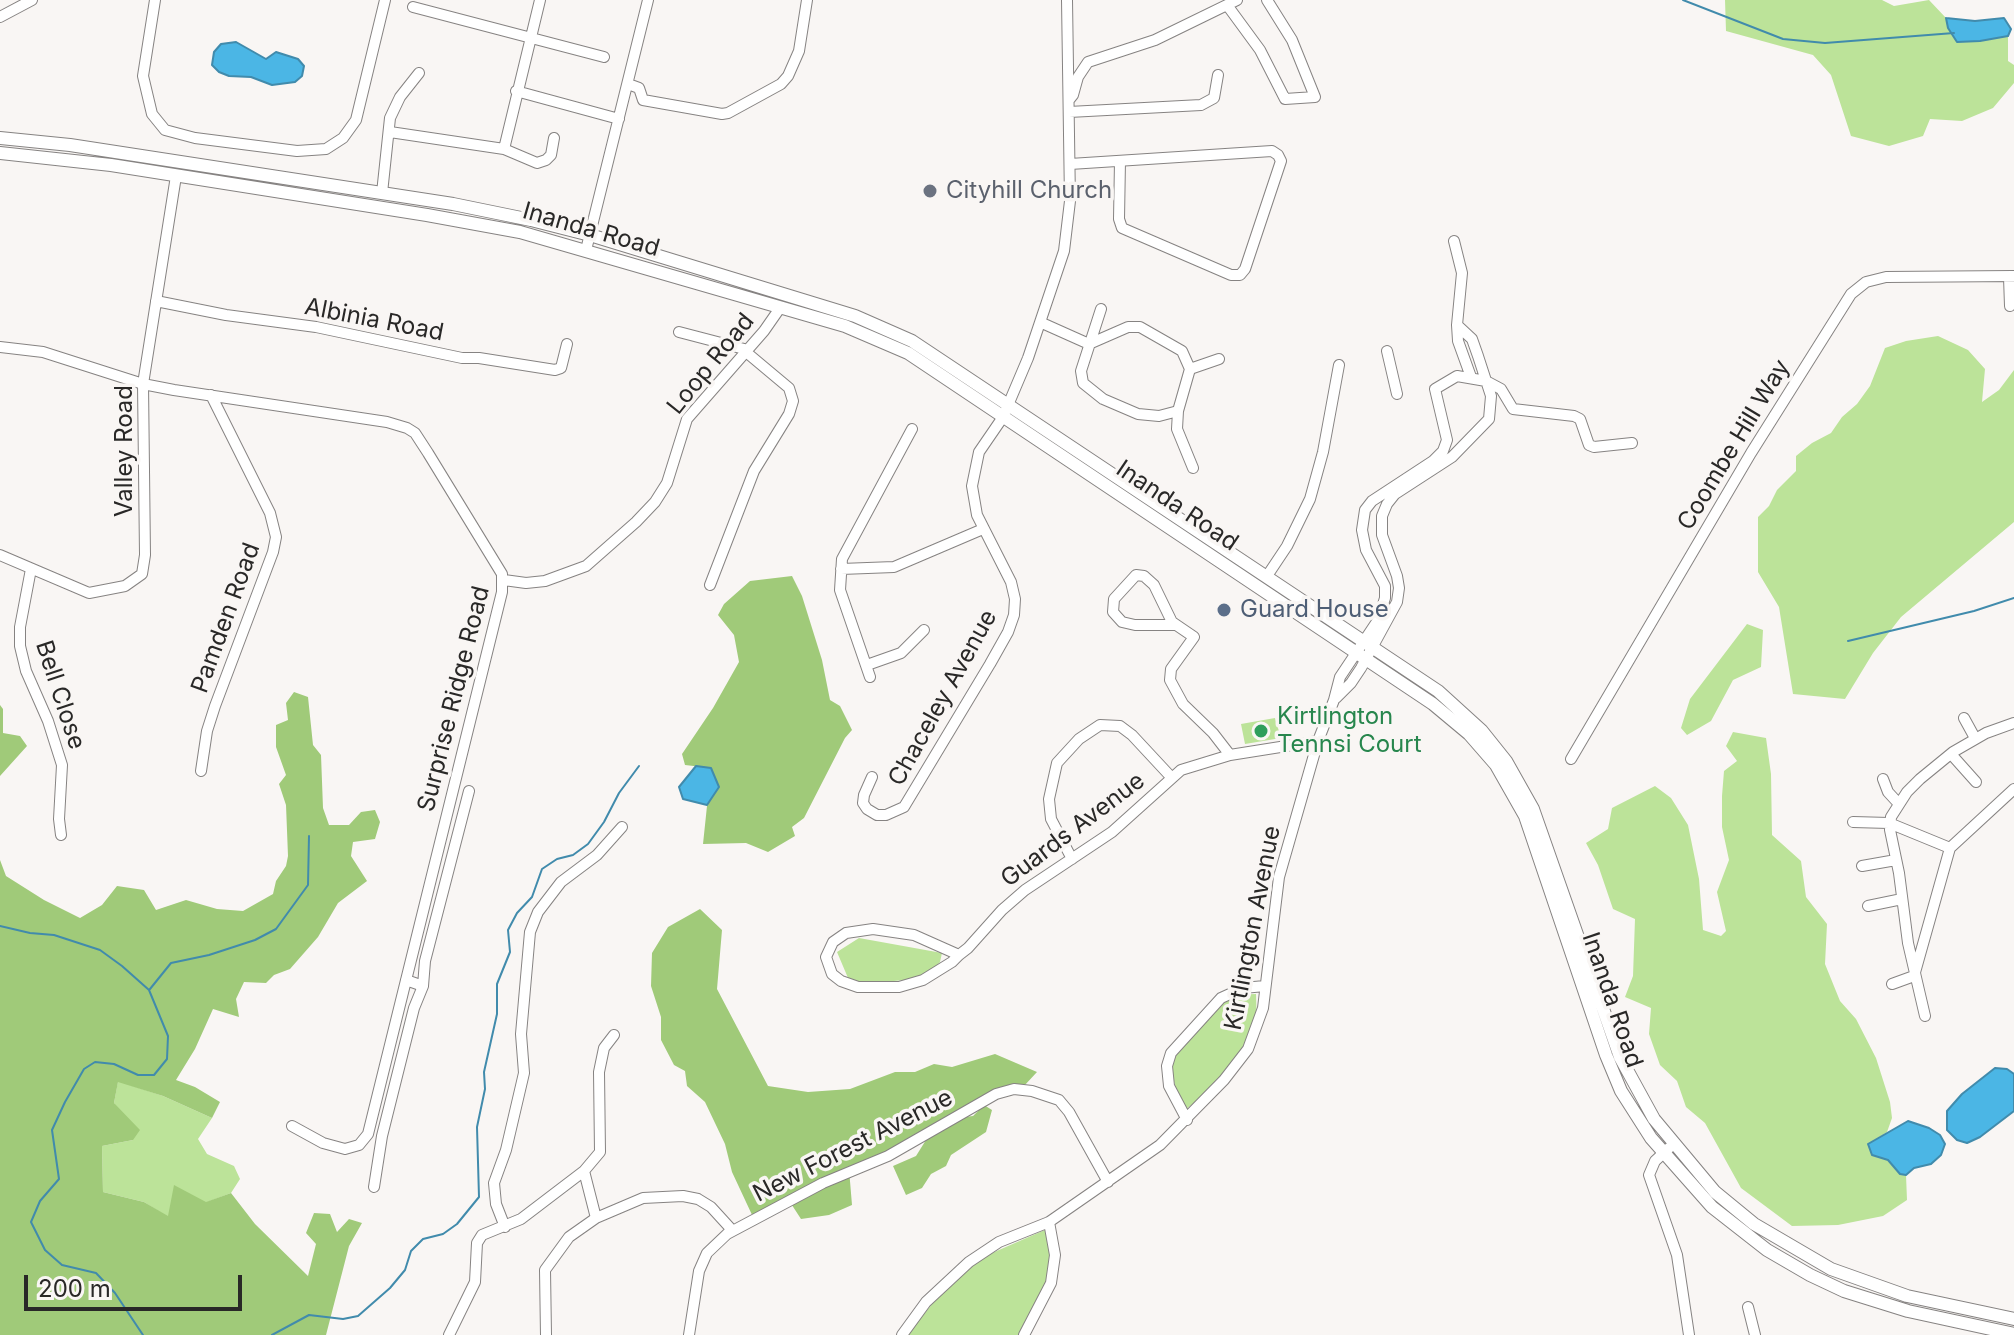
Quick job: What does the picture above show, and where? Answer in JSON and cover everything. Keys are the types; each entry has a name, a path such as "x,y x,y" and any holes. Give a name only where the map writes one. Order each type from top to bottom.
{"main road":[{"name":"Inanda Road","path":"0,138 70,145 501,213 590,235 884,327 929,351 1006,410 1365,650 1438,691 1491,741 1521,785 1547,844 1620,1057 1654,1119 1697,1173 1739,1213 1811,1259 1888,1291 2014,1319"},
{"name":"Inanda Road","path":"0,153 98,164 504,229 845,326 894,346 1006,410 1267,576 1450,717 1483,748 1502,775 1532,834 1611,1068 1634,1114 1701,1197 1767,1250 1844,1291 1908,1311 2014,1334"},
{"path":"501,213 504,229"},
{"path":"688,267 714,280 714,289"}],"street":[{"path":"155,0 143,76 152,114 165,130 195,138 297,151 326,149 343,138 356,120 385,0"},
{"path":"504,149 540,0"},
{"path":"586,250 648,0"},
{"path":"628,84 639,88 643,100 728,113 781,84 788,76 799,51 807,0"},
{"name":"Chaceley Avenue","path":"872,777 864,795 863,803 867,809 877,815 886,815 904,807 1008,632 1014,615 1013,591 1005,568 983,529 973,502 974,475 979,452 1006,410 1042,323 1064,251 1070,201 1067,0"},
{"path":"1069,100 1088,62 1155,40 1232,2 1285,99 1315,97 1292,40 1267,0"},
{"path":"0,17 25,2"},
{"path":"413,7 604,57"},
{"path":"382,193 389,123 395,107 419,73"},
{"path":"1069,112 1201,105 1214,98 1218,75"},
{"path":"516,91 619,119"},
{"path":"390,132 504,149 541,163 551,155 554,138"},
{"path":"1070,164 1272,151 1281,161 1245,269 1240,275 1231,275 1122,228 1119,219 1120,161"},
{"name":"Valley Road","path":"0,555 89,593 125,586 142,574 145,555 143,384 176,176"},
{"path":"1454,241 1462,273 1458,341 1471,377"},
{"name":"Coombe Hill Way","path":"1571,759 1844,301 1866,282 1886,277 2012,276 2010,306"},
{"name":"Albinia Road","path":"156,301 226,315 316,327 462,358 555,370 561,368 567,344"},
{"name":"Loop Road","path":"504,580 526,583 545,581 586,566 636,522 655,502 667,483 687,419 780,308"},
{"path":"1101,309 1080,377 1083,383 1097,395 1146,416 1178,411"},
{"path":"1042,323 1089,344 1128,327 1140,327 1179,348 1190,369 1178,411 1178,437 1193,468"},
{"path":"1365,650 1397,602 1399,588 1382,535 1382,516 1387,504 1395,494 1452,457 1489,419 1491,396 1472,339 1457,325"},
{"path":"679,332 747,351 789,388 793,401 789,414 754,471 710,585"},
{"name":"Surprise Ridge Road","path":"0,347 43,352 143,384 387,422 407,428 415,433 428,453 494,557 504,580 370,1127 364,1141 345,1149 323,1143 292,1126"},
{"path":"1387,351 1397,394"},
{"path":"1190,369 1219,359"},
{"path":"1267,576 1287,546 1310,499 1323,452 1339,365"},
{"path":"1365,650 1385,598 1385,586 1366,550 1362,530 1365,510 1372,501 1433,461 1443,451 1447,440 1435,389 1457,376 1486,381 1501,389 1513,409 1580,419 1589,445 1632,443"},
{"name":"Pamden Road","path":"201,771 207,731 276,537 270,513 211,395"},
{"path":"912,429 843,555 842,595 869,671 901,653 924,630"},
{"path":"841,569 894,567 983,529"},
{"name":"Bell Close","path":"31,569 20,627 20,646 26,671 48,721 62,765 61,835"},
{"path":"1175,625 1122,622 1113,612 1114,599 1132,577 1141,575 1154,585 1175,625 1194,637 1171,669 1170,680 1183,704 1213,733 1230,755"},
{"name":"Kirtlington Avenue","path":"902,1335 926,1302 969,1262 999,1242 1049,1222 1160,1145 1224,1080 1248,1049 1260,1021 1279,877 1318,741 1334,700 1351,683 1365,650"},
{"path":"1964,718 1975,738"},
{"path":"1925,1016 1914,976 1889,823 1899,804 1920,779 1951,754 1975,738 2014,723"},
{"path":"1072,859 1051,819 1049,799 1057,763 1079,739 1100,725 1120,726 1172,778"},
{"name":"Guards Avenue","path":"959,955 914,935 873,929 846,933 833,942 826,957 832,974 841,981 865,988 899,987 917,982 941,970 959,955 1009,903 1132,816 1186,767 1230,755 1318,741"},
{"path":"1951,754 1976,782"},
{"path":"1883,779 1888,792 1899,804"},
{"path":"1914,976 1950,848 2014,789"},
{"path":"374,1187 382,1136 414,1008 423,986 425,961 469,791"},
{"path":"1853,822 1889,823 1950,848"},
{"path":"505,1227 496,1204 494,1183 506,1150 524,1073 521,1034 530,932 538,912 561,882 597,855 622,827"},
{"path":"1862,866 1896,860"},
{"path":"1868,906 1902,899"},
{"path":"1908,943 1923,944"},
{"path":"1892,984 1914,976"},
{"path":"406,980 423,986"},
{"path":"1187,1120 1169,1086 1168,1058 1221,998 1243,988 1265,986"},
{"path":"450,1334 475,1282 479,1239 487,1231 505,1227 535,1210 584,1171 600,1152 599,1072 602,1053 614,1035"},
{"name":"New Forest Avenue","path":"689,1335 694,1291 701,1265 711,1248 732,1230 815,1187 888,1156 1005,1090 1032,1091 1059,1100 1069,1112 1108,1182"},
{"path":"1674,1144 1652,1165 1649,1175 1677,1255 1689,1335"},
{"path":"584,1171 596,1218"},
{"path":"546,1335 545,1270 569,1237 596,1218 643,1198 683,1196 701,1200 732,1230"},
{"path":"1024,1335 1051,1283 1055,1255 1049,1222"},
{"path":"1748,1307 1755,1335"}],"green space":[{"path":"1725,0 1882,0 1894,6 1929,0 1946,18 1957,42 2008,36 2008,61 2014,65 2014,83 1993,108 1962,121 1930,119 1923,136 1889,146 1851,136 1831,75 1813,55 1726,31"},
{"path":"1938,336 1968,350 1985,369 1982,402 1999,390 2014,370 2014,522 1901,617 1873,653 1845,699 1793,694 1779,607 1758,572 1758,517 1769,506 1777,490 1796,471 1796,456 1831,433 1842,417 1857,404 1870,386 1885,348"},
{"path":"792,576 802,596 822,660 830,700 840,706 852,730 804,818 792,827 795,836 768,852 746,843 703,844 711,768 685,765 682,754 739,662 734,635 718,615 724,604 750,581"},
{"path":"1747,624 1763,630 1761,667 1733,680 1711,721 1687,735 1681,728 1690,699"},
{"path":"294,692 308,697 313,745 321,755 323,808 329,825 349,825 361,812 375,810 380,822 375,839 353,842 351,856 367,881 338,903 318,937 290,969 274,975 266,983 244,982 236,999 239,1017 213,1009 195,1049 176,1080 220,1102 212,1118 163,1096 118,1082 114,1103 140,1130 133,1140 102,1146 103,1192 144,1202 168,1216 174,1185 206,1202 231,1193 255,1224 308,1276 316,1244 306,1233 314,1213 330,1214 337,1232 349,1219 362,1223 349,1246 326,1335 0,1335 0,860 6,876 80,918 102,905 117,886 144,890 156,910 186,900 217,909 243,911 273,894 288,856 286,805 279,784 286,775 276,747 276,725 288,720 286,703"},
{"path":"0,705 3,709 3,733 20,736 27,746 0,776"},
{"name":"Kirtlington Tennsi Court","path":"1275,718 1281,738 1245,744 1241,724"},
{"path":"1733,732 1766,738 1771,774 1772,835 1801,861 1806,897 1827,924 1825,964 1840,1001 1856,1019 1876,1058 1890,1102 1892,1118 1887,1132 1868,1145 1872,1155 1888,1160 1900,1174 1906,1175 1907,1200 1883,1216 1838,1225 1792,1226 1741,1188 1705,1123 1686,1107 1677,1081 1660,1065 1649,1034 1651,1008 1625,997 1633,976 1635,919 1613,909 1598,865 1586,843 1608,829 1612,808 1655,786 1671,798 1688,825 1699,879 1703,930 1721,936 1726,931 1717,892 1729,860 1722,827 1722,796 1724,771 1737,761 1726,746"},
{"path":"700,909 722,930 717,989 768,1086 808,1092 850,1089 895,1072 915,1072 934,1064 952,1067 995,1054 1037,1072 1024,1086 996,1089 888,1156 849,1169 852,1205 829,1215 801,1219 788,1199 753,1217 705,1102 687,1086 685,1071 674,1065 661,1040 661,1017 651,986 652,953 668,927"},
{"path":"859,938 942,953 940,962 926,978 851,985 837,952"},
{"path":"1256,994 1257,1030 1221,1083 1182,1112 1168,1058 1226,995"},
{"path":"118,1081 163,1096 212,1118 198,1139 207,1154 234,1166 240,1179 231,1193 168,1217 144,1202 103,1192 102,1146 133,1140 114,1103"},
{"path":"984,1105 992,1110 986,1132 951,1155 946,1166 931,1174 922,1188 906,1195 893,1166 916,1156 926,1140 956,1118 973,1116"},
{"path":"1047,1229 1051,1257 1050,1286 1023,1335 907,1335 937,1298 983,1257"}],"water":[{"path":"1946,18 1975,21 2004,18 2011,29 2008,36 1957,42"},
{"path":"236,42 266,59 276,52 298,59 304,66 302,76 295,82 272,85 251,77 229,76 219,72 212,65 214,52 221,44"},
{"path":"696,766 711,768 719,787 707,805 683,799 679,787"},
{"path":"1995,1068 2007,1069 2014,1074 2014,1111 1980,1137 1967,1143 1957,1140 1947,1130 1947,1111 1962,1094"},
{"path":"1908,1121 1929,1128 1940,1135 1945,1144 1941,1155 1931,1164 1914,1168 1906,1175 1900,1174 1888,1160 1872,1155 1868,1144"}],"waterway":[{"path":"1683,0 1783,39 1825,43 1954,33"},
{"path":"1848,641 1974,611 2014,598"},
{"path":"272,1335 309,1315 343,1319 358,1316 390,1288 405,1270 411,1251 423,1239 443,1234 457,1224 479,1197 477,1127 485,1089 484,1072 497,1014 497,984 510,952 508,930 517,913 532,897 542,869 557,859 573,855 588,844 639,766"},
{"path":"150,989 171,963 209,955 255,940 276,929 308,885 309,836"},
{"path":"0,926 54,935 100,950 149,990 168,1036 167,1059 154,1075 138,1075 114,1064 95,1062 84,1069 52,1130 59,1179 40,1201 31,1222 45,1250 62,1265 96,1273 115,1293 143,1335"}],"place":[{"name":"Cityhill Church","path":"930,191"},
{"name":"Guard House","path":"1224,610"},
{"name":"Kirtlington Tennsi Court","path":"1261,731"}]}
